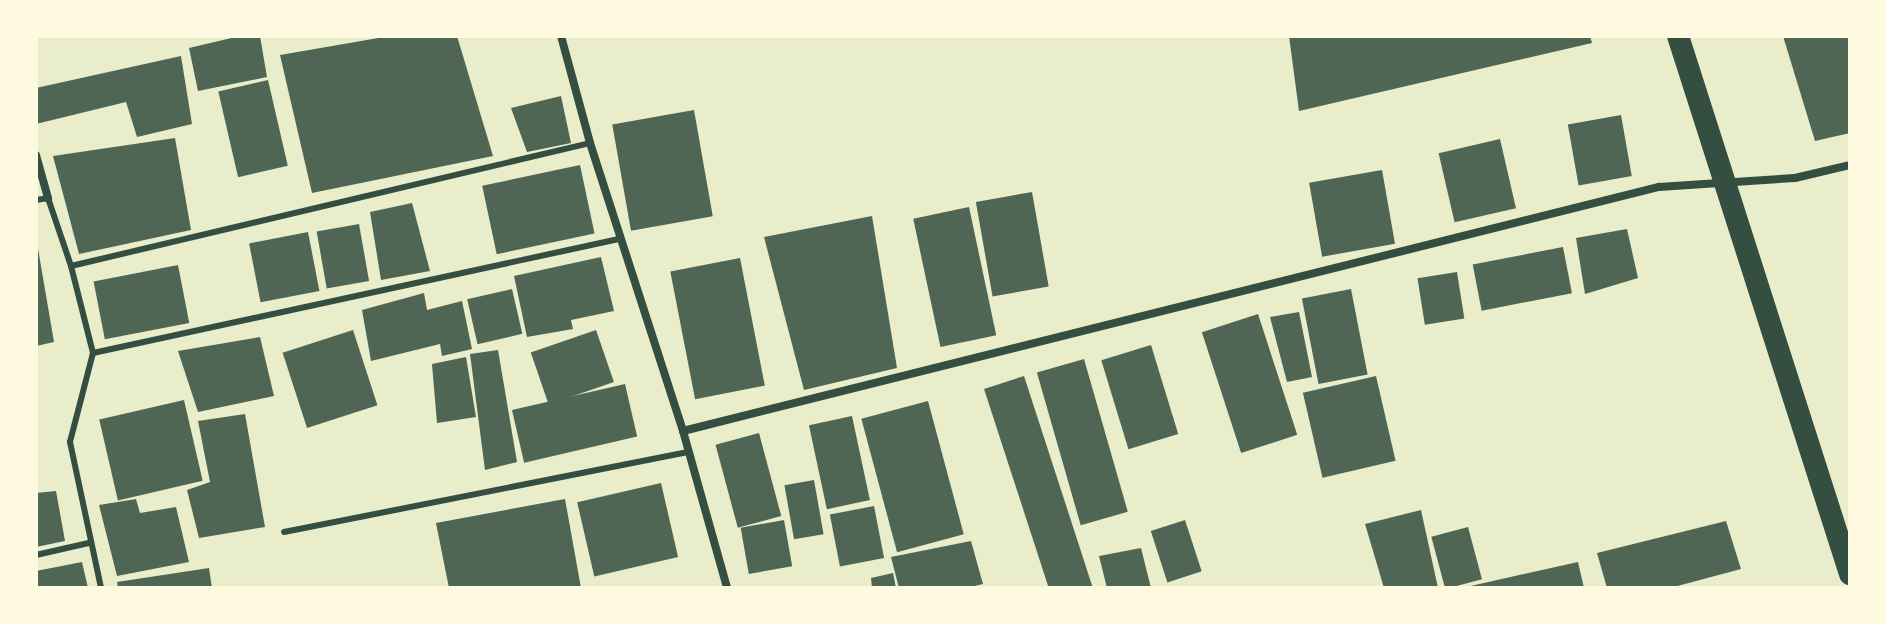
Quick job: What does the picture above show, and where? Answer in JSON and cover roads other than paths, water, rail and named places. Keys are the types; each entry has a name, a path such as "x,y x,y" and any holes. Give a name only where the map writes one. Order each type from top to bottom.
{"highway":[{"path":"1678,36 1850,574"}],"street":[{"path":"561,36 619,239 683,431 727,588"},
{"path":"36,155 48,198"},
{"path":"683,431 1659,187 1795,178 1850,165"}],"lane":[{"path":"71,266 590,143"},
{"path":"36,200 48,198 71,266 93,353 70,442 101,588"},
{"path":"93,353 619,239"},
{"path":"284,532 689,452"},
{"path":"36,555 89,543"}]}
